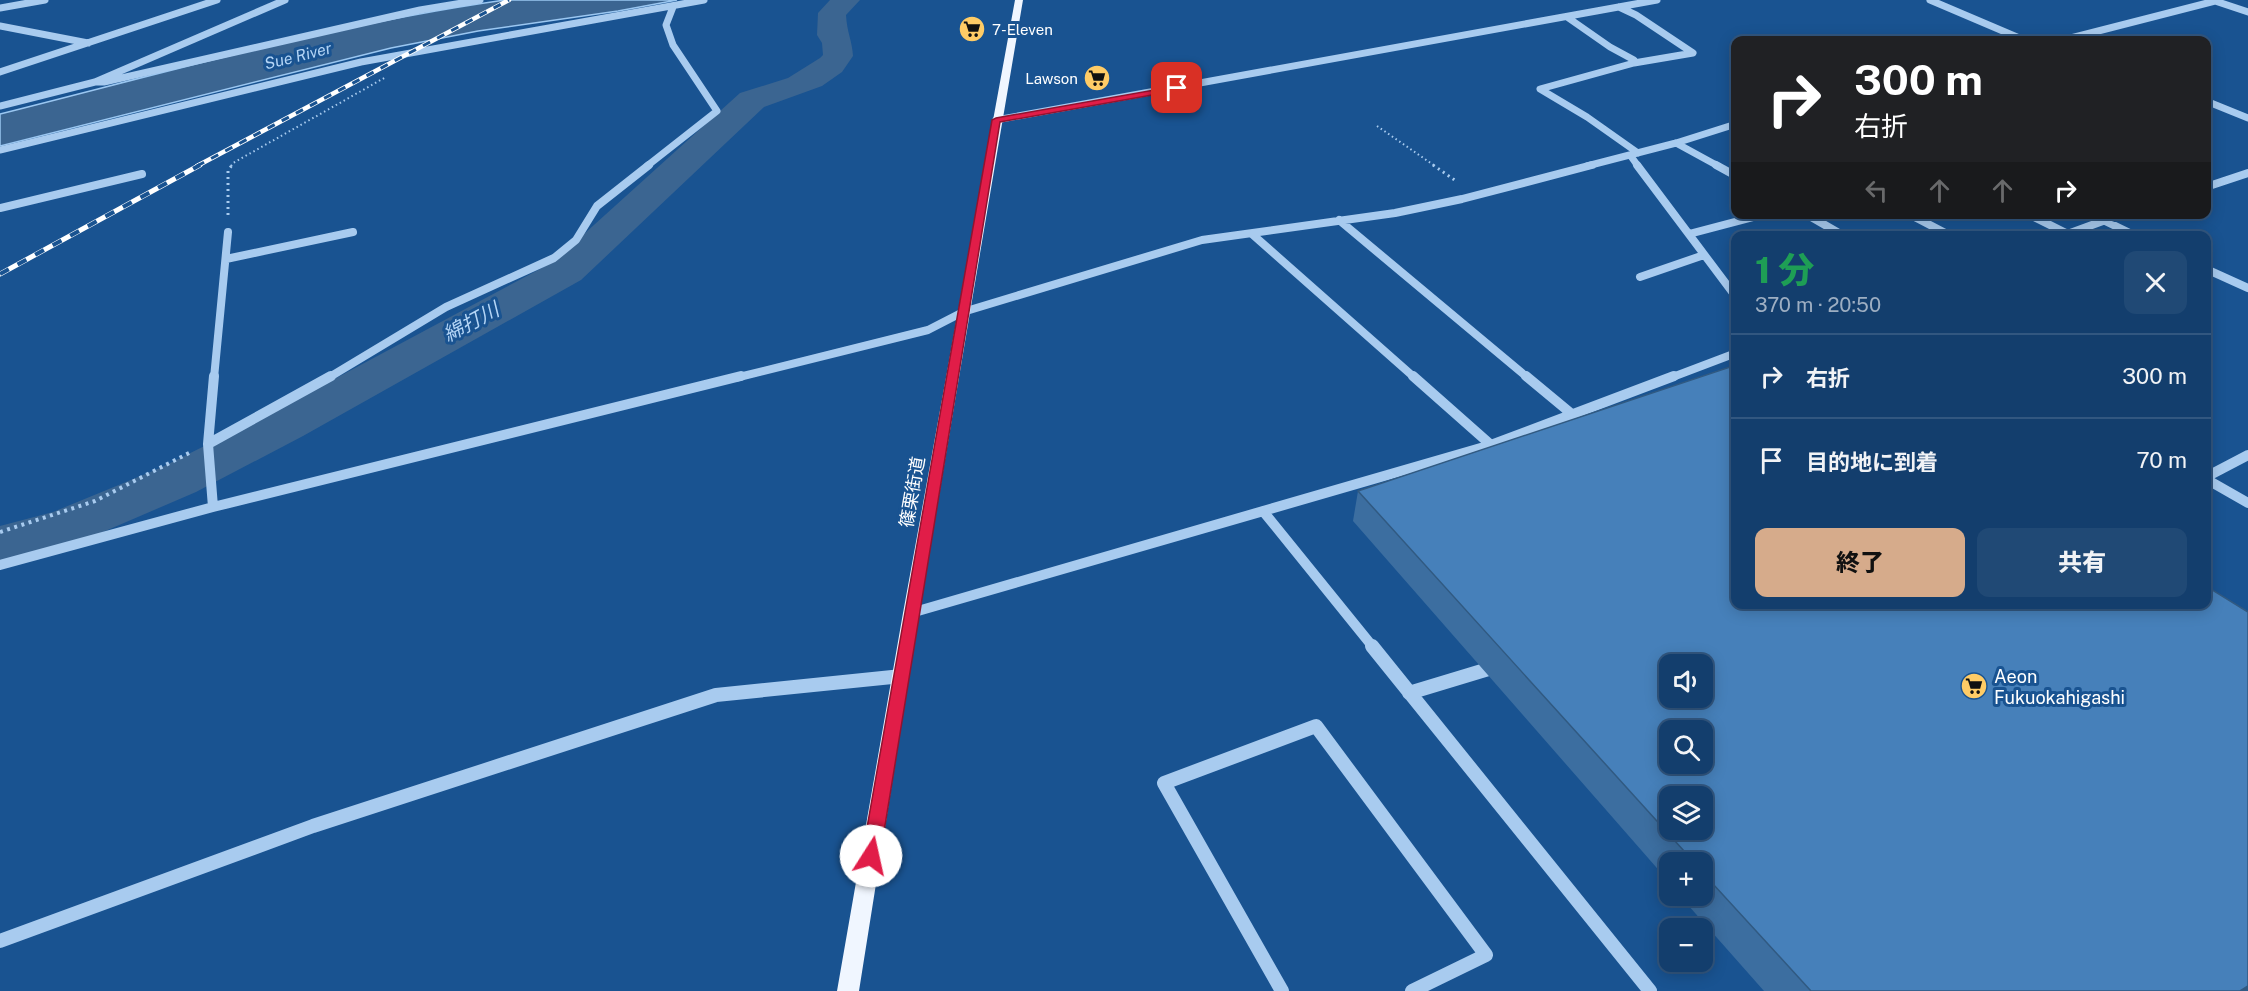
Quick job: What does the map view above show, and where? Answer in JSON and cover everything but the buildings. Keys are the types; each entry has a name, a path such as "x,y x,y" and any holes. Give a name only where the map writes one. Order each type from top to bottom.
{"main road":[{"name":"篠栗街道","path":"848,991 911,613 1018,0"}],"street":[{"path":"0,8 45,0"},
{"path":"0,72 218,0"},
{"path":"0,106 95,82 285,0"},
{"path":"95,82 104,82 420,10 480,0"},
{"path":"0,150 361,62 704,0"},
{"path":"996,120 1651,0"},
{"path":"1930,0 2015,36"},
{"path":"2078,36 2213,0 2248,12"},
{"path":"209,449 446,307 554,258 576,240 597,206 717,111 673,45 666,25 673,7"},
{"path":"1618,7 1636,15 1693,53 1634,63 1540,89 1587,117 1634,154 1731,290"},
{"path":"1567,16 1610,48 1634,60 1634,63"},
{"path":"0,26 89,43"},
{"path":"2211,103 2248,118"},
{"path":"0,565 213,507 927,330 963,312 1162,250 1202,240 1395,213 1476,195 1676,143 1731,126"},
{"path":"1676,143 1731,173"},
{"path":"2211,185 2248,173"},
{"path":"0,208 142,174"},
{"path":"1689,234 1746,219"},
{"path":"1815,219 1835,231"},
{"path":"1918,219 1941,231"},
{"path":"2037,219 2058,231"},
{"path":"2075,231 2106,219"},
{"path":"1339,220 1573,415"},
{"path":"2103,220 2126,231"},
{"path":"213,507 209,449 228,232"},
{"path":"225,259 353,232"},
{"path":"1252,234 1491,445"},
{"path":"1640,277 1704,255"},
{"path":"2211,271 2248,288"},
{"path":"911,613 1491,445 1731,355"},
{"path":"2211,475 2248,455"},
{"path":"2211,481 2248,503"},
{"path":"1263,511 1650,991"},
{"path":"1409,693 1509,663"},
{"path":"0,941 313,826 716,695 902,676"},
{"path":"1282,991 1164,783 1316,726 1486,955 1412,991"}],"path":[{"path":"228,232 228,171 233,163 392,74"},
{"path":"1377,126 1476,195"},
{"path":"0,532 95,501 209,449"}],"water":[{"name":"Sue River","path":"505,0 677,0 478,31 391,48 0,146 0,114 314,36 377,22"}],"waterway":[{"name":"綿打川","path":"0,545 70,525 178,480 286,425 567,271 752,100 800,84 822,73 831,65 838,56 837,43 832,35 832,13 846,0"}],"railway":[{"path":"197,166 509,0"},
{"path":"0,274 200,165"}],"place":[{"name":"7-Eleven","path":"972,29"},
{"name":"Lawson","path":"1097,78"},
{"name":"Aeon Fukuokahigashi","path":"1974,686"}],"route":[{"path":"871,856 996,120 1177,88"}]}
